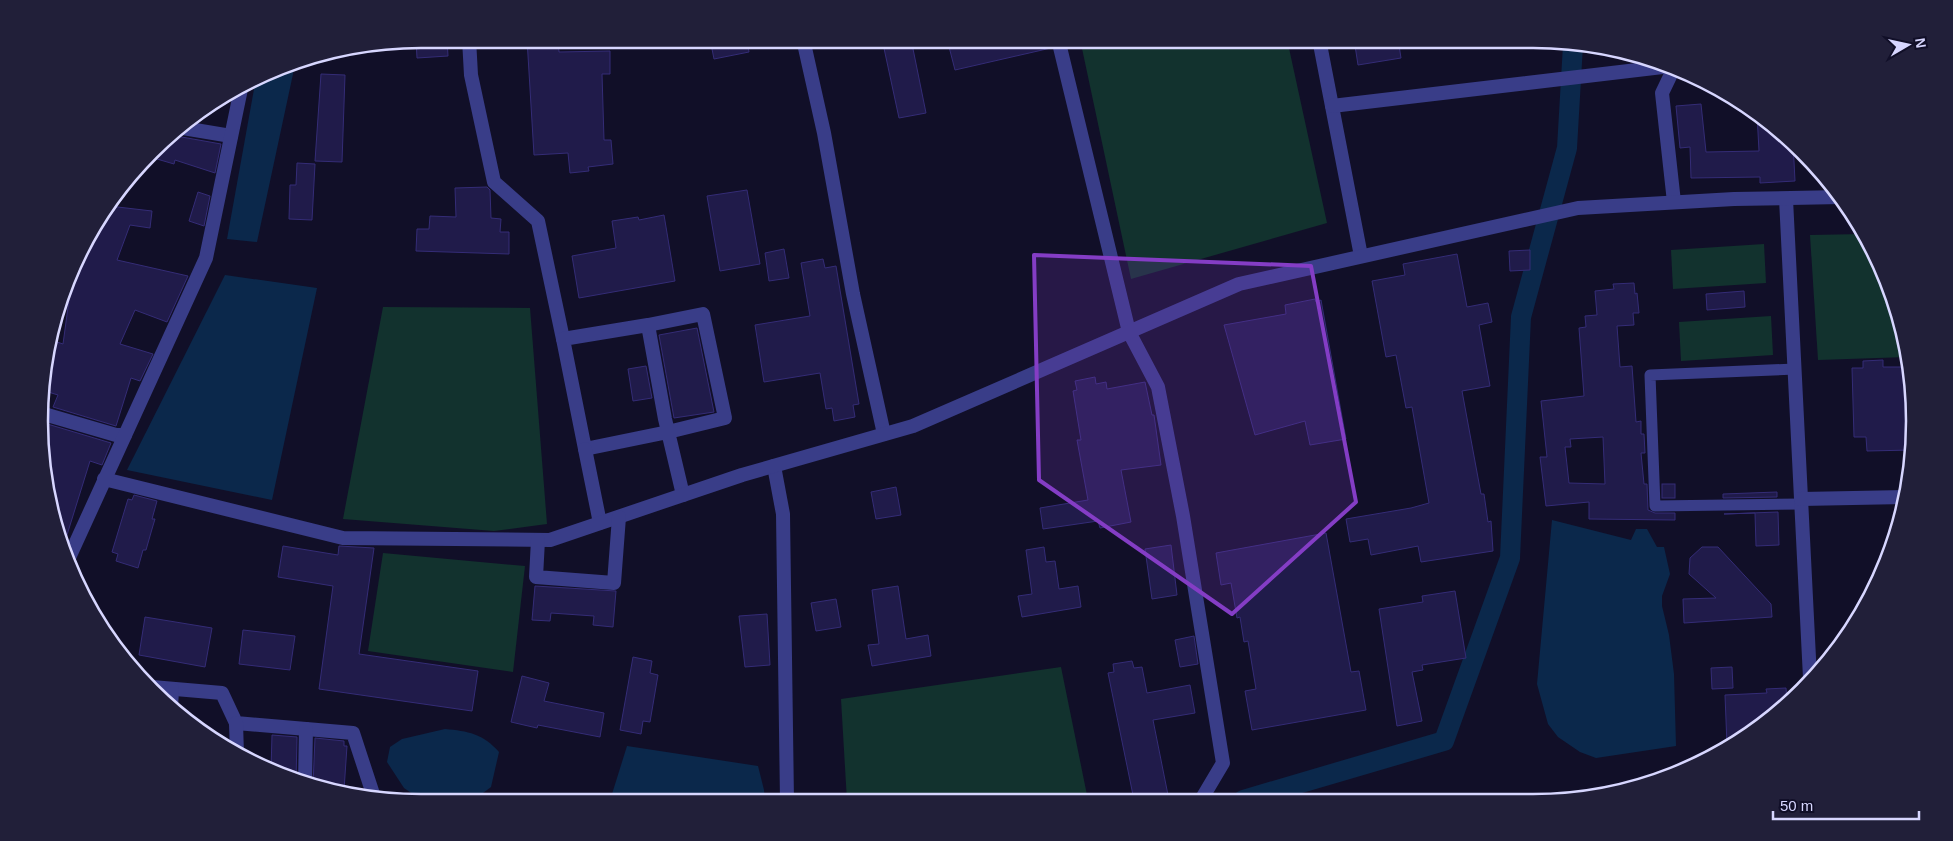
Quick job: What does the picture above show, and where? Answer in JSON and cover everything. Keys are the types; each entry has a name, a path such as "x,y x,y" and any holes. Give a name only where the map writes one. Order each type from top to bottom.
{"street":[{"path":"469,47 471,75 494,182 538,221 600,523"},
{"path":"805,47 824,134 853,294 884,434"},
{"path":"1060,47 1128,332 1158,387 1183,516 1223,763 1205,794"},
{"path":"1321,47 1361,256"},
{"path":"1332,106 1654,68"},
{"path":"1671,74 1662,93 1674,202"},
{"path":"72,553 206,258 240,94"},
{"path":"188,129 232,136"},
{"path":"104,479 343,538 550,540 774,466 913,426 1239,284 1578,208 1674,202 1831,197"},
{"path":"1786,199 1810,670"},
{"path":"563,339 703,314 725,418 584,450"},
{"path":"648,325 668,432 683,495"},
{"path":"48,415 116,435 125,435"},
{"path":"774,466 784,514 788,794"},
{"path":"1801,502 1897,497"},
{"path":"538,540 536,577 614,583 619,517"},
{"path":"161,687 222,693 236,723 237,745"},
{"path":"172,688 172,698"},
{"path":"236,723 352,733 372,790"},
{"path":"306,729 306,776"}],"lane":[{"path":"1795,369 1650,375 1655,506 1801,502"}],"highlighted area":[{"path":"1034,255 1311,266 1356,502 1232,614 1039,480"}],"green space":[{"path":"1082,47 1289,47 1327,223 1131,279"},
{"path":"1856,234 1886,301 1900,357 1818,360 1810,235"},
{"path":"1764,244 1766,283 1673,289 1671,250"},
{"path":"383,307 530,308 547,524 494,531 343,519"},
{"path":"1771,316 1773,355 1681,361 1679,322"},
{"path":"383,553 525,566 513,672 368,651"},
{"path":"1061,667 1087,794 847,794 841,699"}],"water":[{"path":"294,70 257,242 227,239 254,87"},
{"path":"225,275 317,288 272,500 127,470"},
{"path":"1552,520 1631,540 1636,529 1647,529 1657,547 1664,547 1670,574 1662,596 1662,606 1669,635 1674,674 1676,746 1596,758 1580,752 1558,737 1548,724 1537,684"},
{"path":"445,729 475,734 481,737 499,752 491,787 482,794 412,794 404,788 387,762 390,747 402,739"},
{"path":"627,746 758,766 764,794 612,794"}],"building":[{"path":"416,47 447,47 448,56 417,58"},
{"path":"527,47 559,47 559,52 610,51 610,74 602,74 604,140 611,140 613,164 588,167 589,171 570,173 568,153 534,155"},
{"path":"712,47 748,47 749,52 714,59"},
{"path":"884,47 913,47 926,113 899,118"},
{"path":"949,47 1051,47 1051,48 955,70"},
{"path":"1355,47 1399,47 1401,58 1358,65"},
{"path":"321,74 345,75 342,162 315,161"},
{"path":"1701,104 1706,152 1759,151 1757,123 1794,155 1795,181 1760,183 1760,177 1691,178 1690,147 1680,148 1676,106"},
{"path":"179,137 221,144 215,173 175,160 174,164 155,159"},
{"path":"297,163 315,164 312,220 289,219 290,185 296,185"},
{"path":"487,187 490,190 491,218 501,219 500,232 509,232 509,254 416,251 417,229 429,229 430,216 456,217 455,188"},
{"path":"747,190 760,264 720,271 707,196"},
{"path":"198,192 210,196 204,226 189,221"},
{"path":"115,207 152,211 150,228 130,225 117,260 188,276 167,322 135,310 120,344 153,354 140,381 131,378 116,426 53,407 58,395 48,392 51,372 57,342 63,344 70,294 86,256 110,213"},
{"path":"664,215 675,281 579,298 572,256 616,248 612,221 638,217 639,220"},
{"path":"784,249 789,278 769,281 765,253"},
{"path":"1530,250 1530,270 1510,271 1509,251"},
{"path":"1457,254 1467,307 1488,303 1492,322 1479,325 1490,386 1462,391 1481,494 1484,494 1488,522 1491,521 1493,551 1421,562 1418,546 1371,555 1368,539 1350,542 1346,519 1411,508 1429,503 1412,407 1406,408 1396,355 1386,357 1372,281 1405,275 1403,264"},
{"path":"823,259 825,268 836,266 859,404 853,405 855,417 834,421 832,408 826,409 820,373 764,382 755,325 810,316 801,263"},
{"path":"1634,283 1635,294 1637,293 1639,313 1633,313 1634,325 1617,326 1620,367 1632,366 1636,422 1641,421 1641,434 1644,434 1645,453 1641,453 1644,484 1647,484 1648,510 1655,513 1675,513 1675,520 1589,519 1589,502 1546,506 1540,457 1547,457 1541,401 1584,396 1579,328 1586,327 1585,316 1597,315 1595,291 1614,289 1613,284","holes":["1603,437 1605,484 1569,483 1565,447 1571,447 1570,439"]},
{"path":"1744,291 1745,307 1707,310 1706,294"},
{"path":"1315,299 1316,302 1321,300 1346,439 1310,445 1305,421 1255,435 1224,325 1286,314 1285,305"},
{"path":"697,328 714,412 674,418 659,335"},
{"path":"1883,360 1883,367 1901,367 1906,420 1904,450 1867,451 1866,437 1854,437 1852,368 1863,368 1863,361"},
{"path":"646,366 652,398 633,401 628,369"},
{"path":"1095,377 1096,384 1106,382 1107,389 1145,382 1152,415 1154,415 1161,465 1121,470 1131,522 1100,528 1098,521 1043,529 1040,508 1088,500 1077,440 1081,440 1073,391 1077,390 1075,381"},
{"path":"48,424 111,443 102,465 90,461 66,537 60,517 51,469"},
{"path":"1662,484 1675,484 1675,498 1662,498"},
{"path":"896,487 901,515 876,519 871,492"},
{"path":"1777,492 1777,497 1723,498 1723,494"},
{"path":"134,495 157,501 152,519 155,519 146,550 143,550 138,568 116,561 118,554 112,552 128,499 132,500"},
{"path":"1778,512 1779,545 1756,546 1755,513 1724,514"},
{"path":"1326,533 1351,672 1359,671 1366,710 1252,730 1245,691 1256,689 1248,641 1244,642 1240,617 1237,618 1231,583 1221,585 1216,553"},
{"path":"1171,545 1177,595 1152,599 1145,549"},
{"path":"283,546 338,555 339,546 374,548 359,654 478,671 472,711 319,689 333,586 278,577"},
{"path":"1044,547 1046,562 1055,561 1059,589 1078,586 1081,607 1022,617 1018,596 1032,594 1026,550"},
{"path":"1702,547 1718,547 1771,604 1772,617 1684,623 1683,599 1716,598 1689,574 1690,558"},
{"path":"535,586 616,591 613,627 593,625 594,616 551,613 550,621 532,620"},
{"path":"898,586 906,639 928,635 931,656 872,666 868,645 879,644 872,590"},
{"path":"1455,591 1466,658 1422,665 1423,670 1412,672 1422,721 1397,726 1379,609 1423,602 1422,596"},
{"path":"836,599 841,627 816,631 811,603"},
{"path":"767,614 770,665 745,667 739,616"},
{"path":"145,617 212,628 205,667 139,655"},
{"path":"243,630 295,636 290,670 239,664"},
{"path":"1194,636 1198,664 1180,667 1175,640"},
{"path":"633,657 652,661 650,673 658,675 650,722 643,721 641,734 620,730"},
{"path":"1132,661 1134,668 1142,667 1147,693 1190,685 1195,713 1153,720 1168,794 1133,794 1108,673 1114,672 1113,664"},
{"path":"1732,667 1733,688 1712,689 1711,668"},
{"path":"522,676 549,683 544,701 604,713 600,737 538,725 537,728 511,722"},
{"path":"1786,688 1786,693 1760,716 1727,739 1725,695 1767,693 1766,689"},
{"path":"272,735 297,737 296,772 271,762"},
{"path":"315,738 344,741 344,746 347,746 344,785 313,778"}],"waterway":[{"path":"1263,794 1444,741 1510,558 1521,317 1567,148 1573,50"}]}
